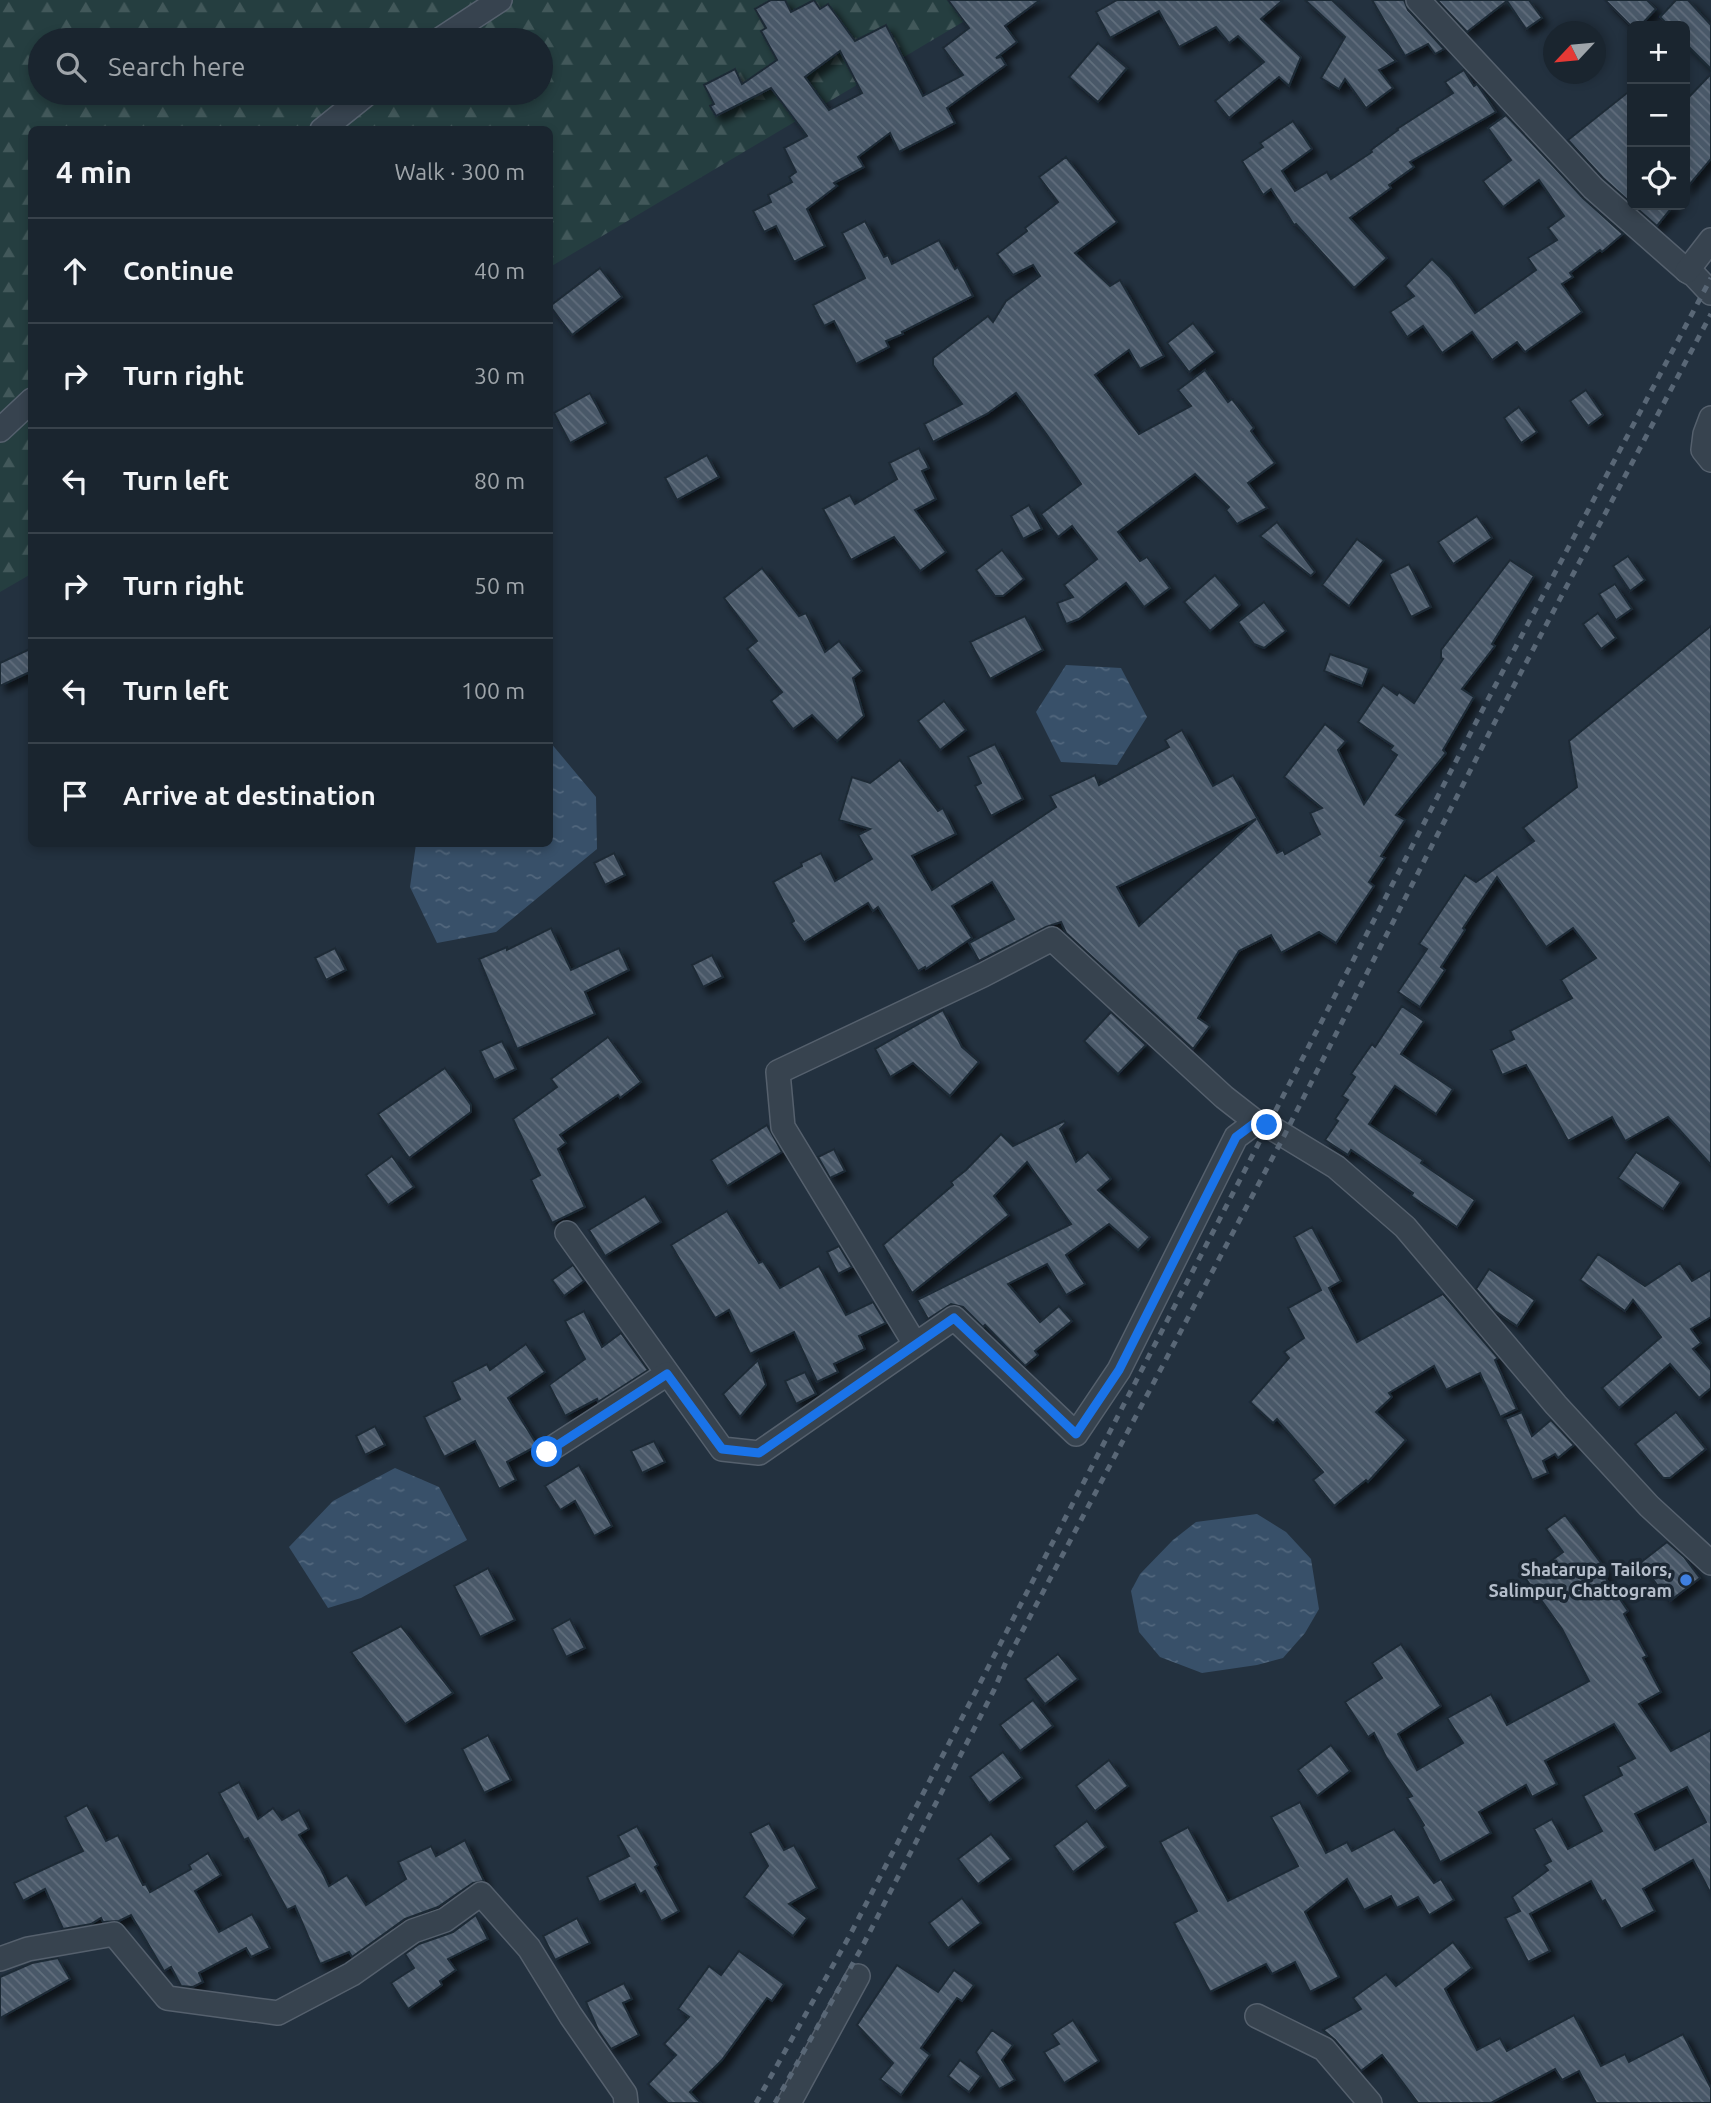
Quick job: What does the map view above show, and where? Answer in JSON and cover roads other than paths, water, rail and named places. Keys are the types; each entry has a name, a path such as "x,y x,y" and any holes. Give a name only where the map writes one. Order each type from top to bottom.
{"street":[{"path":"457,28 500,0"},
{"path":"1418,0 1593,188 1694,275 1711,293"},
{"path":"327,126 353,105"},
{"path":"1687,271 1711,240"},
{"path":"0,430 28,404"},
{"path":"1711,418 1705,433 1703,450 1711,460"},
{"path":"915,1344 783,1127 778,1072 983,975 1052,939 1224,1097 1256,1122 1267,1125 1336,1167 1405,1227 1556,1405 1649,1506 1711,1563"},
{"path":"567,1233 722,1449 759,1453 954,1318 1076,1434 1119,1370 1236,1137 1256,1122"},
{"path":"547,1452 667,1374"},
{"path":"0,1959 28,1949 114,1934 167,1998 278,2013 352,1974 413,1931 445,1920 481,1894 529,1948 571,2016 625,2094 626,2103"},
{"path":"789,2103 858,1976"},
{"path":"1257,2015 1324,2049 1370,2103"}],"water":[{"path":"1066,665 1121,668 1147,717 1117,765 1061,762 1036,712"},
{"path":"553,746 596,797 597,849 496,932 437,943 410,887 416,847 553,847"},
{"path":"395,1468 439,1487 467,1540 361,1598 328,1608 289,1547 333,1501"},
{"path":"1257,1514 1286,1532 1311,1559 1319,1609 1305,1633 1283,1658 1257,1665 1202,1673 1160,1657 1139,1632 1131,1591 1140,1574 1173,1540 1196,1522"}],"railway":[{"path":"756,2103 850,1935 1485,705 1711,278"},
{"path":"775,2103 862,1947 1006,1662 1284,1136 1500,712 1711,314"}],"place":[{"name":"Shatarupa Tailors, Salimpur, Chattogram","path":"1686,1580"}]}
